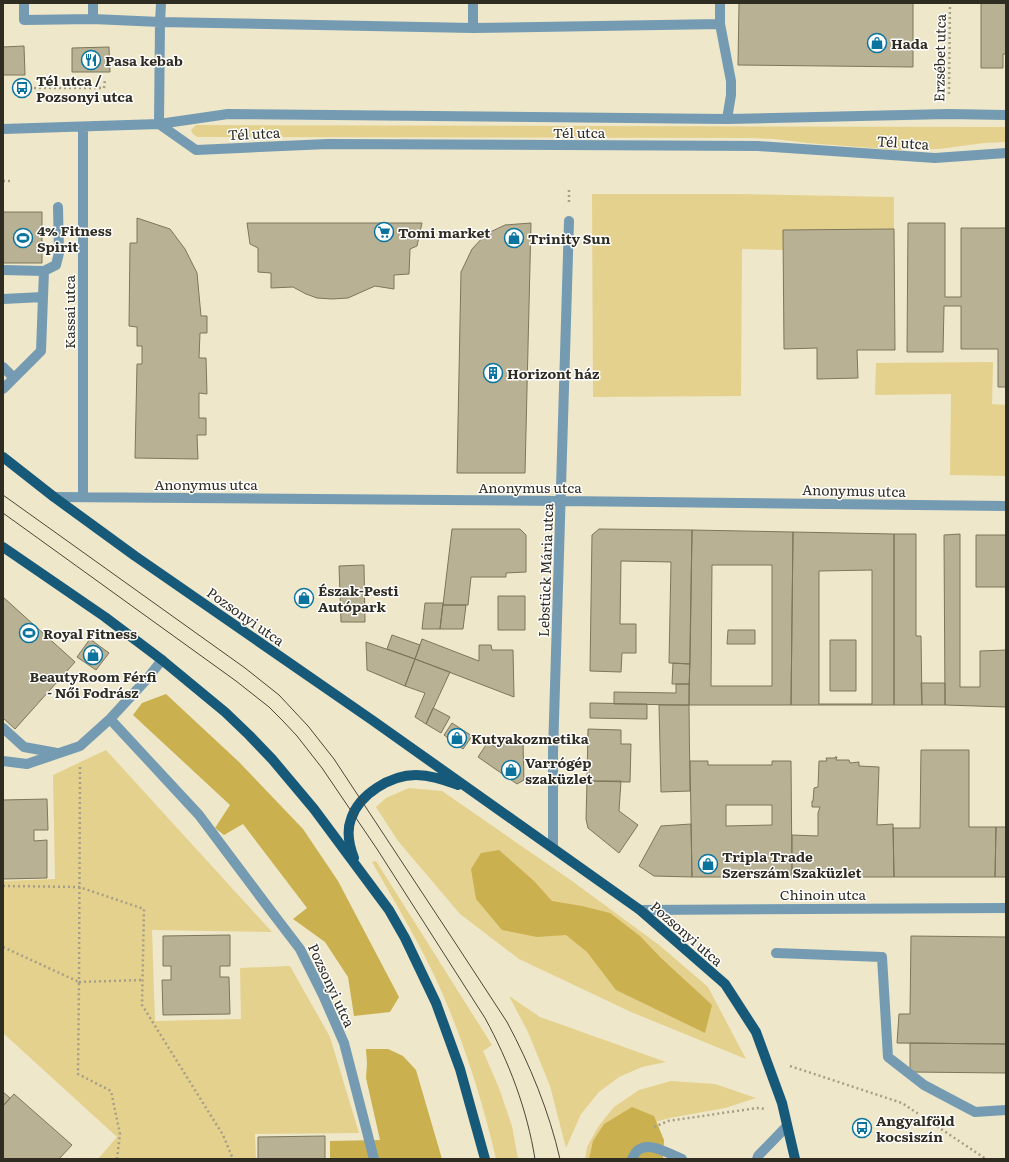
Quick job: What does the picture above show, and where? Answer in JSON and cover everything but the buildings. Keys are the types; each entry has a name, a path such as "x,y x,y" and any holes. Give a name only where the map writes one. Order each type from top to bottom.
{"main road":[{"name":"Pozsonyi utca","path":"3,457 54,498 135,556 476,793 640,910 725,984 756,1032 784,1112 795,1159"},
{"name":"Pozsonyi utca","path":"3,547 105,617 162,660 225,712 272,759 314,809 389,910 405,938 436,1003 460,1069 485,1159"},
{"name":"Pozsonyi utca","path":"360,872 349,845 348,835 350,820 359,806 378,787 393,779 424,775 447,781 476,793"}],"street":[{"path":"24,3 24,20 93,20 473,28 720,24"},
{"path":"93,3 93,20"},
{"path":"159,124 161,3"},
{"path":"473,3 473,28"},
{"path":"720,3 720,24 731,82 728,119"},
{"name":"Tél utca","path":"3,129 159,124 228,114 728,119 948,114 1006,115"},
{"name":"Tél utca","path":"159,124 196,150 336,144 758,146 935,158 1006,153"},
{"name":"Kassai utca","path":"83,127 83,497"},
{"path":"3,270 44,271 56,265 59,253 58,207"},
{"name":"Lebstück Mária utca","path":"553,848 553,753 562,501 569,221"},
{"path":"3,389 40,351 44,271"},
{"path":"3,299 43,297"},
{"path":"3,367 14,378"},
{"name":"Anonymus utca","path":"54,498 562,501 1006,506"},
{"path":"3,761 28,764 80,746 110,719 146,680 162,660"},
{"name":"Pozsonyi utca","path":"110,719 199,815 300,949 323,995 344,1043 374,1159"},
{"path":"3,728 24,747 57,753"},
{"name":"Chinoin utca","path":"640,910 1006,908"},
{"path":"776,953 882,957 888,1057 924,1086 975,1112 1006,1110"},
{"path":"754,1158 787,1126"},
{"path":"632,1159 637,1151 645,1146 682,1159"}],"path":[{"name":"Erzsébet utca","path":"948,114 950,3"},
{"path":"22,80 22,88 104,88 105,79"},
{"path":"3,181 12,181"},
{"path":"80,746 78,1074 111,1091 120,1134 117,1159"},
{"path":"3,886 79,887 144,909 141,980 142,1005 223,1135 233,1159"},
{"path":"3,947 79,982 141,980"},
{"path":"790,1066 902,1103 986,1159"},
{"path":"649,1130 668,1121 757,1108 784,1112"}],"shaded area":[{"path":"196,125 1006,127 1006,142 984,143 939,149 898,150 751,138 197,137 191,130"},
{"path":"592,194 741,194 894,197 894,229 783,230 783,250 742,249 741,396 593,397"},
{"path":"993,362 992,404 1006,405 1006,476 950,475 951,394 875,395 876,363"},
{"path":"166,694 239,762 303,829 338,881 399,997 390,1012 354,1016 348,977 325,942 293,919 307,908 243,824 224,835 215,828 230,805 133,715 142,703"},
{"path":"106,750 272,932 152,930 155,1021 241,1019 240,968 290,966 330,1037 359,1133 255,1134 256,1159 98,1159 117,1137 3,1033 3,881 55,879 53,775"},
{"path":"409,788 442,791 572,881 659,945 708,987 746,1059 631,1012 519,959 460,914 398,841 376,807 386,798"},
{"path":"499,850 534,881 552,901 610,913 640,936 661,958 712,1005 705,1033 616,990 587,952 566,935 537,937 502,930 476,899 471,869 481,853"},
{"path":"376,861 492,1045 483,1051 499,1088 512,1126 518,1159 496,1159 473,1076 460,1036 444,997 419,945 372,862"},
{"path":"509,996 540,1017 666,1062 642,1067 619,1077 599,1092 581,1114 566,1148 550,1086 528,1032"},
{"path":"366,1049 388,1049 403,1056 416,1070 442,1159 330,1159 330,1141 380,1140 366,1078"},
{"path":"671,1081 715,1084 756,1098 725,1108 670,1118 643,1125 605,1159 585,1159 587,1147 598,1127 614,1107 639,1090"},
{"path":"632,1107 654,1116 664,1140 663,1159 589,1159 593,1141 604,1124"}],"tram line":[{"path":"3,495 245,668 279,695 308,726 334,759 507,1022 538,1089 556,1141 560,1159"},
{"path":"3,513 236,681 269,707 297,736 322,768 377,849 485,1018 502,1052 516,1086 532,1140 535,1159"}],"place":[{"name":"Hada","path":"877,43"},
{"name":"Pasa kebab","path":"91,60"},
{"name":"Tél utca / Pozsonyi utca","path":"22,88"},
{"name":"Tomi market","path":"384,232"},
{"name":"4% Fitness Spirit","path":"23,238"},
{"name":"Trinity Sun","path":"514,238"},
{"name":"Horizont ház","path":"493,373"},
{"name":"Észak-Pesti Autópark","path":"304,598"},
{"name":"Royal Fitness","path":"29,633"},
{"name":"BeautyRoom Férfi - Női Fodrász","path":"93,655"},
{"name":"Kutyakozmetika","path":"457,738"},
{"name":"Varrógép szaküzlet","path":"511,770"},
{"name":"Tripla Trade Szerszám Szaküzlet","path":"708,864"},
{"name":"Angyalföld kocsiszín","path":"862,1128"}]}
